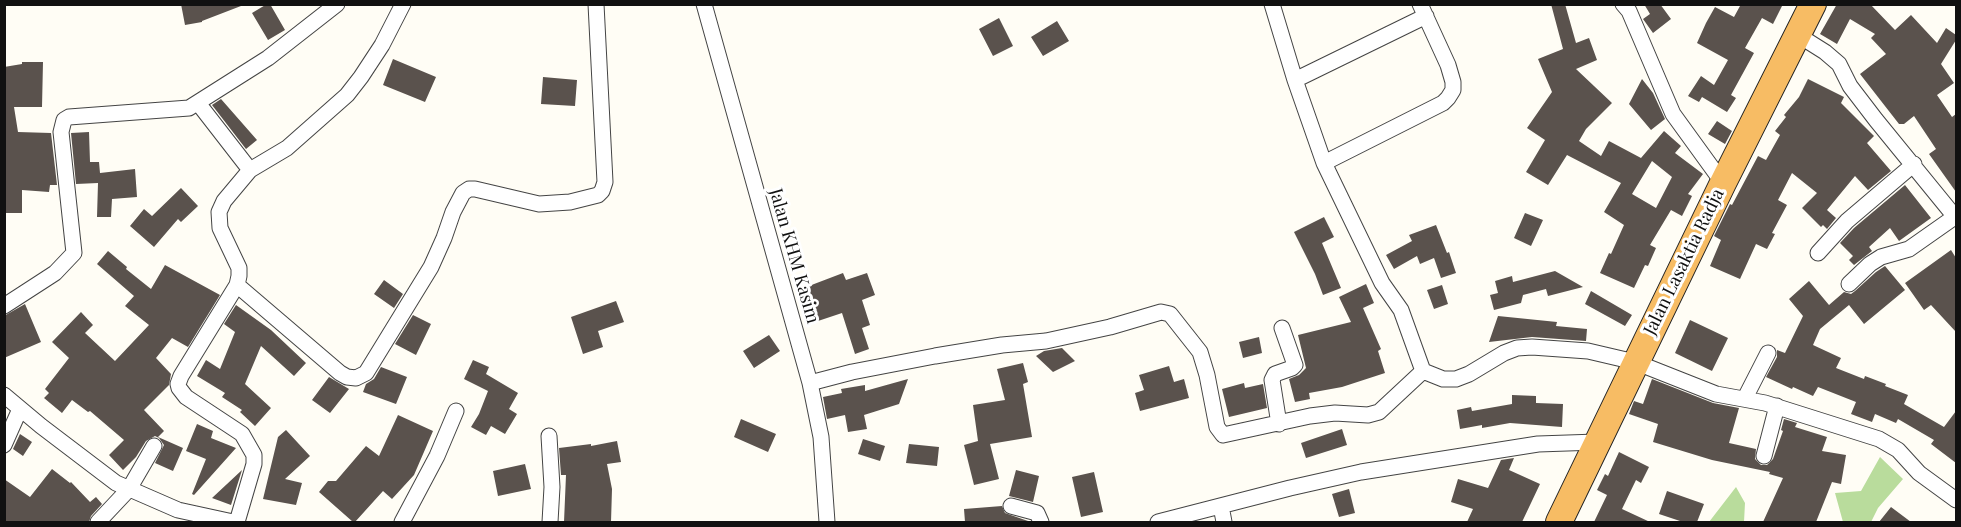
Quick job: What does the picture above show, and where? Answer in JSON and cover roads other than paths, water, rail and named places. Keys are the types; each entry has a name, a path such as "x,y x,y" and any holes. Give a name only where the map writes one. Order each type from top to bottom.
{"highway":[{"name":"Jalan Lasaktia Radja","path":"1559,522 1723,183 1814,4"}],"street":[{"path":"4,306 55,273 74,253 61,132 64,120 69,117 189,108 268,58 337,4"},
{"path":"4,395 116,483 178,510 235,522 254,464 254,454 242,434 186,397 178,384 237,285 239,268 220,228 219,212 224,201 250,170 286,148 347,95 382,45 404,4"},
{"path":"237,285 340,373 356,378 366,373 425,276 463,193 469,189 475,189 546,204 570,202 598,195 605,182 596,4"},
{"name":"Jalan KHM Kasim","path":"704,4 810,383 821,437 827,522"},
{"path":"1272,4 1324,163 1382,283 1401,310 1423,371 1443,379 1456,379 1504,353 1532,346 1587,351 1635,362 1716,394 1777,406 1879,439 1898,450 1920,473 1956,500"},
{"path":"1623,4 1629,11 1673,114 1723,183"},
{"path":"1295,80 1423,10 1448,65 1453,90 1443,103 1324,163"},
{"path":"1797,35 1826,51 1835,60 1850,86 1875,120 1956,217 1909,249 1881,257 1849,284"},
{"path":"198,103 250,170"},
{"path":"1818,253 1847,221 1914,164"},
{"path":"810,383 852,372 945,354 1046,341 1110,327 1161,312 1170,314 1200,352 1217,427 1219,432 1227,435 1325,414 1368,415 1379,412 1423,371"},
{"path":"1279,424 1272,380 1275,374 1295,365 1282,328"},
{"path":"1745,399 1768,353"},
{"path":"1764,456 1777,406"},
{"path":"4,445 20,409"},
{"path":"402,522 437,456 456,411"},
{"path":"549,436 552,487 550,522"},
{"path":"1158,522 1360,472 1538,444 1598,442"},
{"path":"98,522 129,489 154,446"},
{"path":"1011,506 1036,513 1041,522"},
{"path":"1221,506 1224,522"}]}
